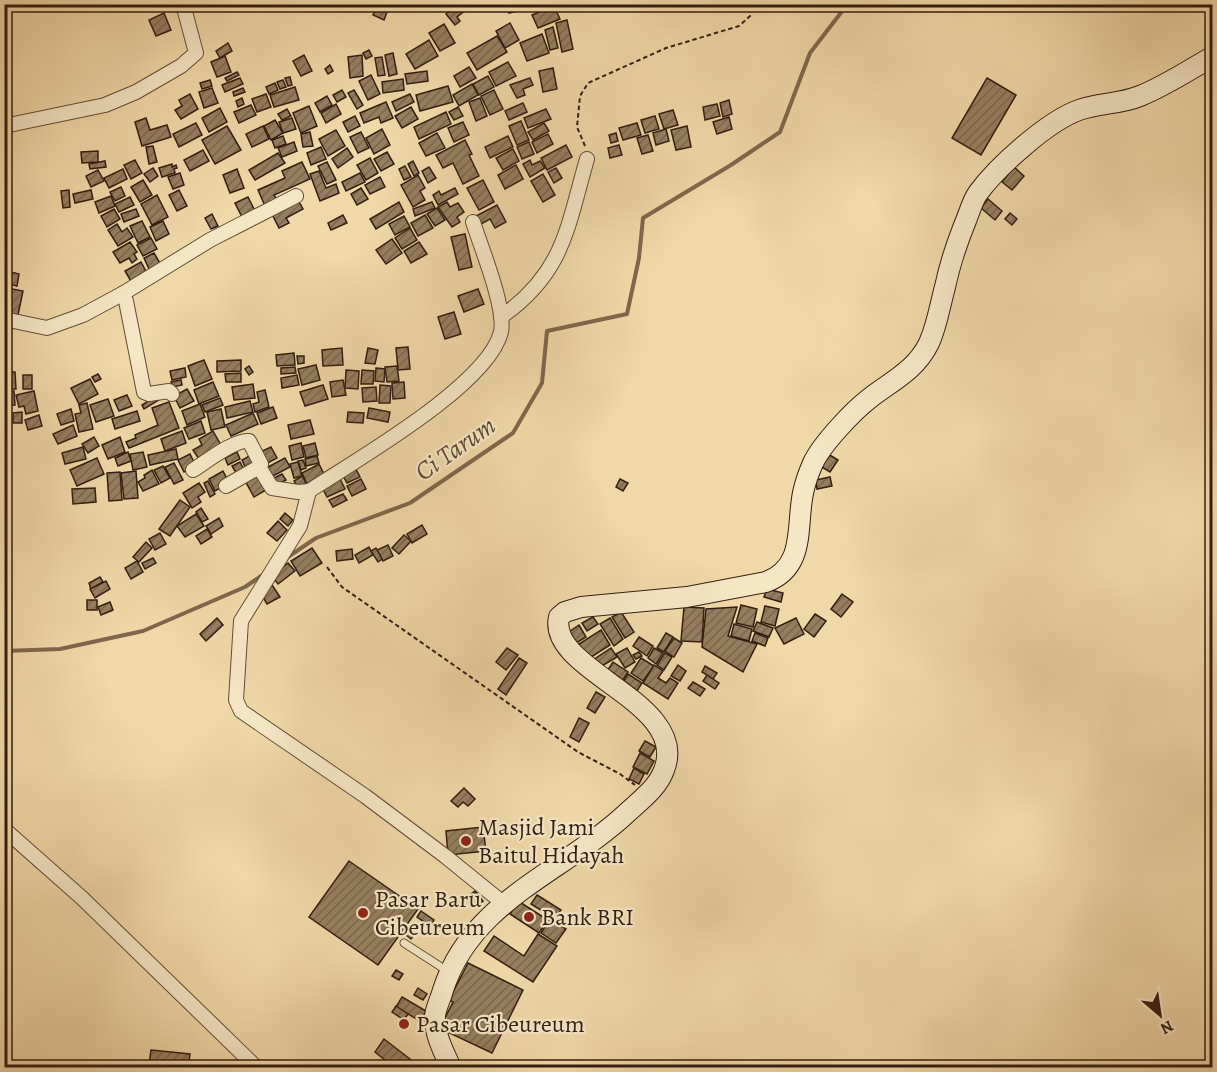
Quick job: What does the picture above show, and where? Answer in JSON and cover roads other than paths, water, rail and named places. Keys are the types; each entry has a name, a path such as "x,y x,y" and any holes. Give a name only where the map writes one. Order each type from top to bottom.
{"main road":[{"path":"451,1068 436,1032 435,1015 449,972 479,927 502,903 607,831 648,793 665,769 668,752 665,738 658,727 645,711 572,652 560,637 559,617 565,612 581,607 687,597 778,578 793,560 800,528 803,492 814,461 832,435 868,399 897,380 914,365 929,344 952,257 976,195 996,171 1067,115 1080,109 1143,95 1212,57"}],"street":[{"path":"4,126 105,105 136,92 181,66 196,53 183,4"},
{"path":"501,317 533,292 557,256 587,159"},
{"path":"4,319 47,328 83,315 210,240 296,196"},
{"path":"193,470 245,440 249,441 261,464 259,467 270,486 275,490 309,491 387,441 446,399 485,362 501,332 501,317 472,222"},
{"path":"122,294 126,301 144,392 148,394 169,391 172,394"},
{"path":"226,486 259,467"},
{"path":"309,491 300,526 241,621 236,700 241,711 365,796 445,856 502,903"},
{"path":"4,829 82,898 257,1068"}],"lane":[{"path":"404,943 449,972"}],"waterway":[{"name":"Ci Tarum","path":"285,559 316,538 410,503 513,433 542,383 547,331 627,314 639,258 643,218 731,165 780,132 810,53 843,10 844,4"},
{"name":"Ci Tarum","path":"4,651 60,649 143,631 245,587 264,574"}],"place":[{"name":"Masjid Jami Baitul Hidayah","path":"466,841"},
{"name":"Pasar Baru Cibeureum","path":"363,913"},
{"name":"Bank BRI","path":"529,917"},
{"name":"Pasar Cibeureum","path":"404,1024"}]}
